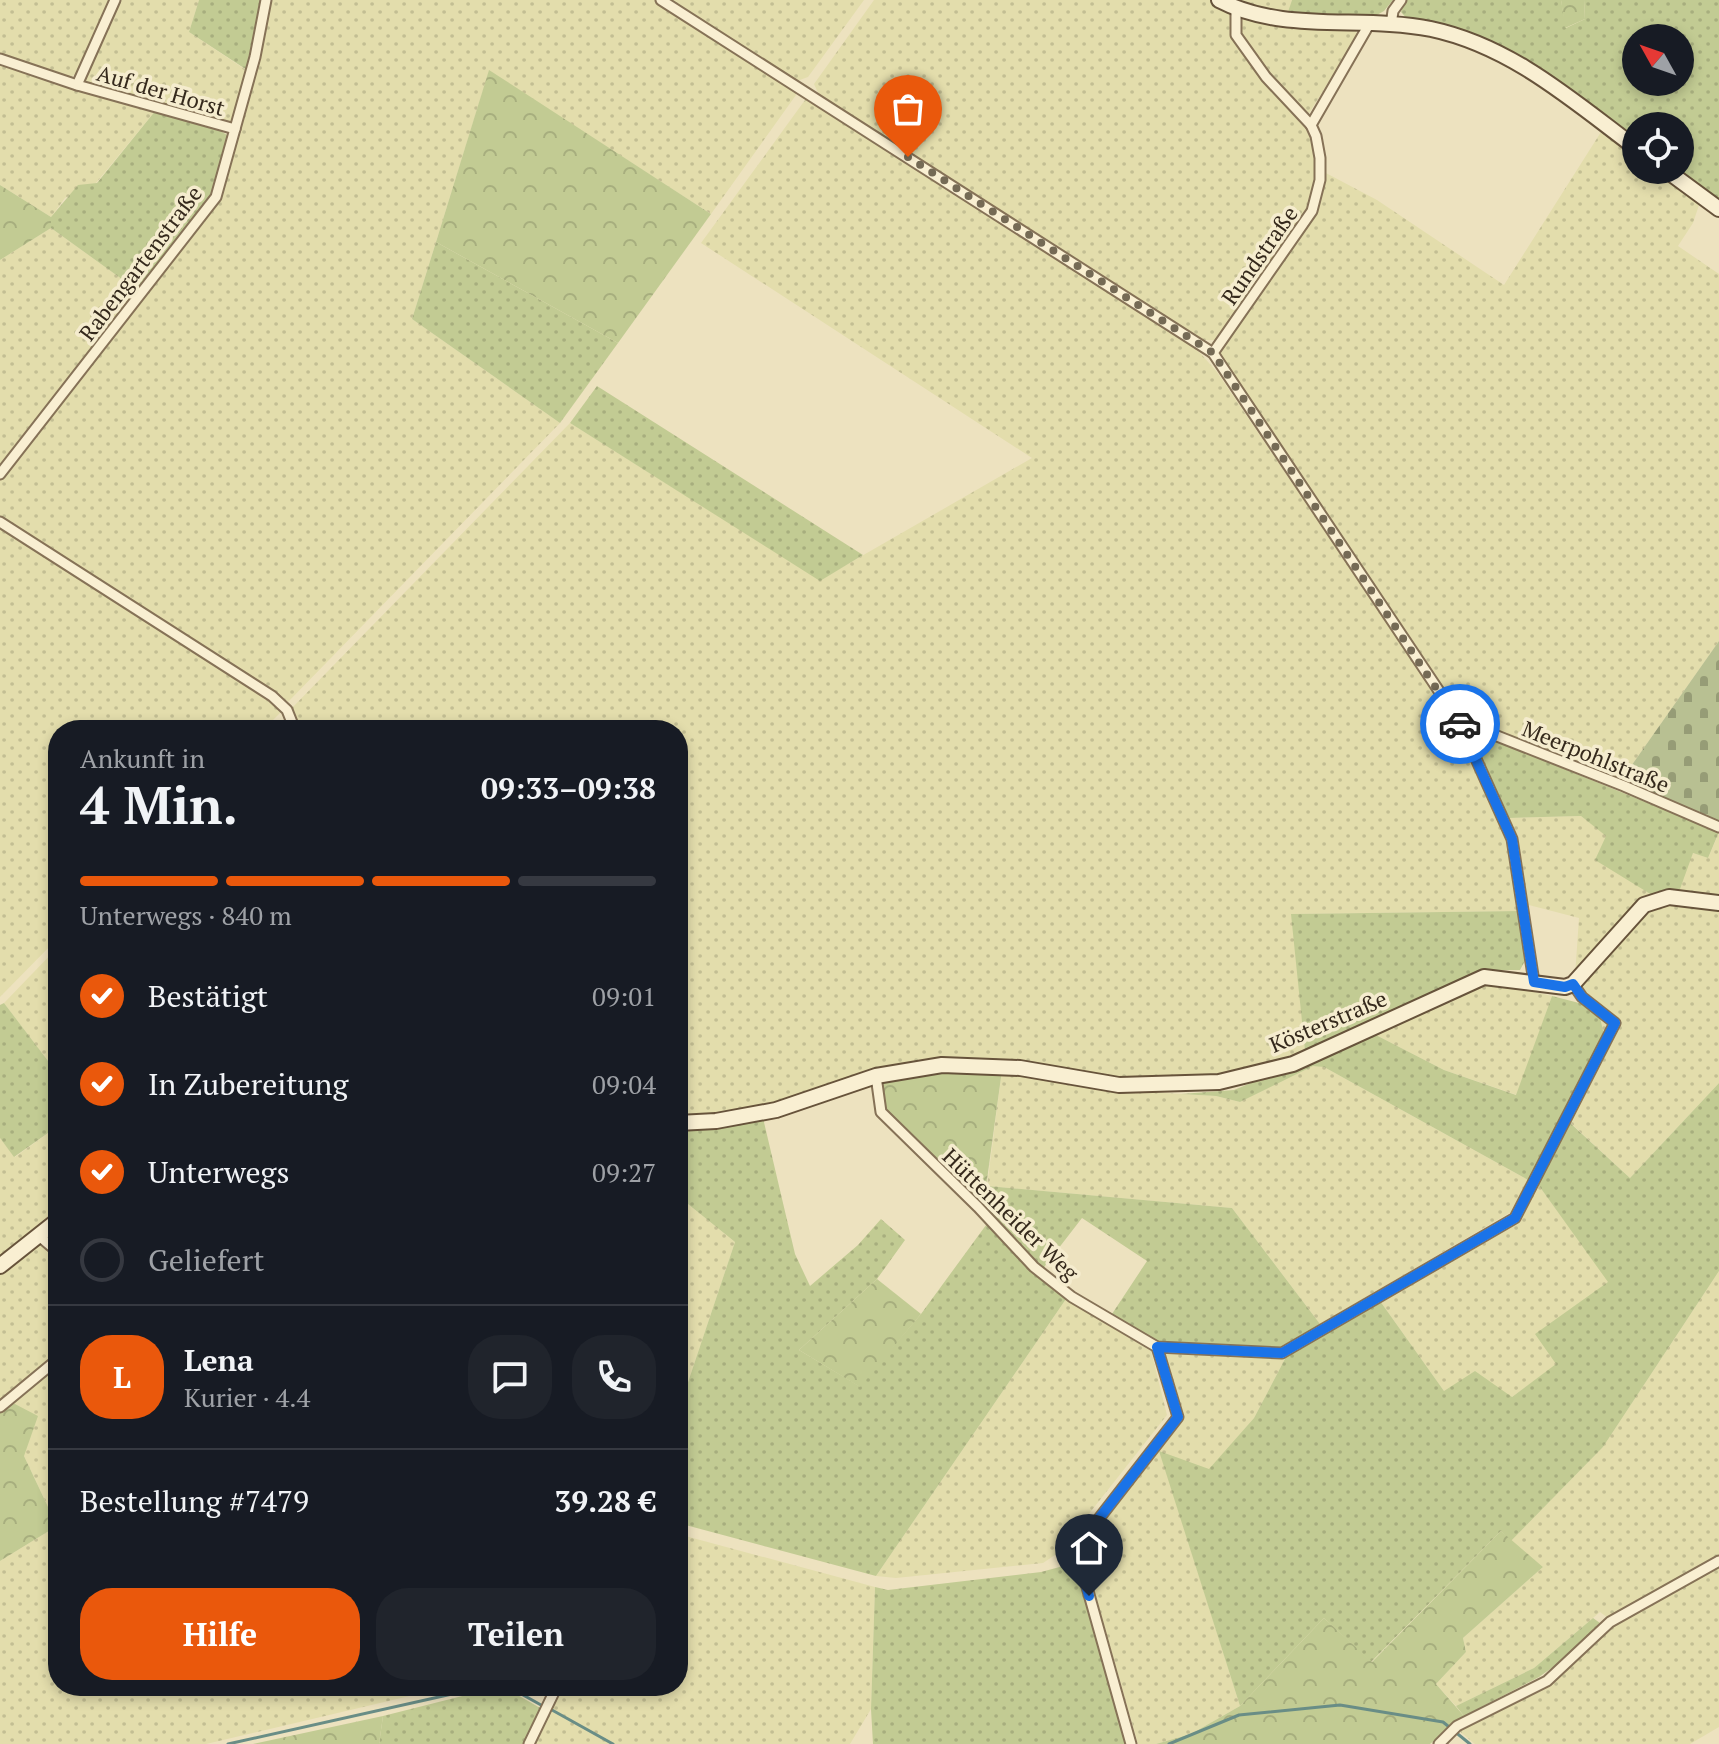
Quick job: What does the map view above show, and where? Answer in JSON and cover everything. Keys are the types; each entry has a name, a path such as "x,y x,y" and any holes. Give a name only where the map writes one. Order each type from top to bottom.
{"main road":[{"path":"1219,0 1236,9 1284,20 1391,25 1443,32 1501,53 1530,70 1622,138"},
{"path":"1685,184 1719,209"},
{"path":"1573,984 1644,905 1669,897 1719,903"},
{"name":"Kösterstraße","path":"688,1122 716,1121 776,1110 876,1076 942,1065 1020,1068 1119,1085 1219,1082 1293,1064 1484,977 1565,987 1573,984"},
{"path":"0,1266 48,1228"}],"street":[{"name":"Auf der Horst","path":"77,85 115,0"},
{"name":"Rabengartenstraße","path":"0,474 216,197 255,57 266,0"},
{"path":"661,0 1213,353 1459,721 1512,839 1534,982"},
{"path":"1391,25 1393,11 1401,0"},
{"path":"1236,9 1236,35 1266,77 1311,125 1367,24"},
{"name":"Auf der Horst","path":"0,59 77,85 235,129"},
{"name":"Rundstraße","path":"1213,353 1312,211 1320,180 1320,158 1311,125"},
{"path":"0,522 272,696 287,710 291,720"},
{"name":"Meerpohlstraße","path":"1459,721 1719,827"},
{"name":"Hüttenheider Weg","path":"876,1076 881,1112 1034,1267 1072,1297 1157,1347 1282,1353 1515,1218 1615,1023 1582,997 1573,984"},
{"path":"38,1235 48,1244"},
{"path":"1131,1744 1076,1548 1178,1417 1157,1347"},
{"path":"0,1407 48,1367"},
{"path":"1439,1744 1453,1730 1547,1681 1610,1622 1719,1561"},
{"path":"529,1744 552,1696"}],"shaded area":[{"path":"0,0 112,0 81,71 70,77 0,54"},
{"path":"119,0 199,0 189,32 246,70 264,0 864,0 808,77 797,81 675,4 670,10 795,89 796,95 711,214 489,71 412,319 560,423 288,702 0,518 0,478 218,198 236,134 156,110 96,183 65,198 51,217 0,185 0,62 81,89"},
{"path":"874,0 1292,0 1285,28 1356,30 1357,36 1303,123 1315,149 1316,175 1306,210 1216,340 1200,340 819,95 814,84"},
{"path":"810,99 1181,336 1217,372 1456,725 1509,839 1519,911 1292,914 1305,1051 1223,1077 1122,1079 1023,1063 937,1059 878,1067 774,1104 717,1115 688,1116 688,720 294,720 290,710 570,423 820,580 1032,458 701,243 805,100"},
{"path":"1601,132 1622,146 1622,184 1675,184 1700,202 1693,223 1678,246 1719,274 1719,641 1622,779 1473,722 1455,707 1221,362 1220,349 1317,209 1324,172 1377,200 1504,285"},
{"path":"51,228 137,290 0,464 0,260"},
{"path":"0,526 272,700 282,711 273,720 48,720 48,948 0,997"},
{"path":"1581,816 1607,836 1652,895 1666,889 1693,853 1708,858 1719,833 1719,1083 1630,1178 1563,1116 1604,1035 1600,1017 1583,1004 1575,976 1579,918 1525,904 1509,818"},
{"path":"48,957 48,1061 4,1003"},
{"path":"1485,981 1552,996 1517,1095 1444,1070 1372,1033 1432,1010"},
{"path":"1313,1065 1324,1067 1530,1181 1511,1212 1320,1324 1232,1208 987,1186 1002,1070 1114,1090 1216,1096 1240,1102"},
{"path":"48,1133 48,1218 0,1258 0,1138 15,1157"},
{"path":"1537,1183 1609,1282 1536,1334 1557,1364 1512,1397 1444,1391 1380,1301 1518,1221"},
{"path":"688,1204 735,1242 688,1382"},
{"path":"35,1244 41,1244 48,1250 48,1362 0,1401 0,1272"},
{"path":"1719,1271 1719,1555 1608,1618 1600,1612 1534,1668 1456,1706 1436,1684 1466,1652 1463,1638 1543,1567 1511,1541 1603,1447"},
{"path":"1066,1299 1151,1351 1167,1415 1058,1553 1043,1563 896,1578 876,1576"},
{"path":"1160,1350 1287,1355 1254,1418 1209,1470 1160,1452 1240,1706 1191,1734 1156,1744 1138,1744 1084,1555 1087,1539 1159,1452 1180,1419"},
{"path":"48,1373 48,1507 24,1456 13,1403"},
{"path":"48,1532 48,1696 410,1696 206,1744 0,1744 0,1561"},
{"path":"688,1537 875,1587 871,1709 850,1744 536,1744 558,1696 688,1696"},
{"path":"1719,1567 1719,1727 1690,1744 1475,1744 1458,1730 1547,1684 1612,1625"}],"green space":[{"path":"199,0 264,0 247,70 189,32"},
{"path":"1292,0 1393,0 1375,16 1288,12"},
{"path":"1405,0 1561,0 1566,28 1585,19 1584,0 1719,0 1719,200 1694,181 1694,112 1622,112 1622,128 1534,64 1505,47 1460,30 1409,21 1401,12"},
{"path":"1561,0 1584,0 1585,19 1565,28"},
{"path":"489,70 711,214 618,343 436,242"},
{"path":"156,110 219,130 227,135 226,150 209,199 137,290 51,228 51,217 78,185 97,183"},
{"path":"0,185 51,217 51,228 0,260"},
{"path":"436,242 618,343 560,423 412,319"},
{"path":"597,386 863,555 820,581 570,423"},
{"path":"1719,641 1719,821 1622,779"},
{"path":"1476,733 1719,832 1708,858 1693,853 1680,889 1666,889 1652,895 1595,860 1606,836 1581,816 1509,818 1472,740"},
{"path":"1519,911 1526,959 1520,970 1483,970 1305,1051 1291,914"},
{"path":"1552,996 1583,1004 1600,1017 1604,1035 1530,1181 1324,1067 1313,1066 1240,1102 1216,1096 1181,1094 1234,1090 1372,1033 1444,1070 1516,1095"},
{"path":"4,1003 48,1061 48,1133 14,1157 0,1138 0,1005"},
{"path":"942,1067 1002,1070 983,1209 883,1111 879,1078"},
{"path":"1719,1083 1719,1271 1603,1447 1511,1541 1501,1531 1371,1662 1324,1618 1240,1706 1159,1451 1209,1469 1254,1418 1287,1355 1380,1301 1444,1391 1475,1371 1512,1397 1556,1364 1535,1334 1608,1282 1537,1183 1569,1122 1630,1178"},
{"path":"763,1118 795,1254 810,1286 858,1245 881,1219 905,1240 877,1279 799,1350 859,1386 921,1314 989,1221 1030,1269 1066,1299 876,1576 688,1526 688,1382 735,1242 688,1204 688,1126"},
{"path":"987,1186 1232,1208 1320,1324 1281,1350 1159,1342 1110,1317 1147,1261 1082,1218 1041,1271 983,1209"},
{"path":"877,1279 921,1314 860,1387 799,1350"},
{"path":"7,1396 13,1403 38,1416 24,1456 48,1507 48,1532 0,1561 0,1401"},
{"path":"1501,1531 1543,1567 1463,1638 1466,1652 1436,1684 1464,1716 1430,1744 1156,1744 1191,1734 1240,1706 1324,1618 1372,1662"},
{"path":"1067,1565 1076,1567 1128,1744 873,1744 871,1709 875,1587 888,1590 1041,1572"},
{"path":"1593,1618 1600,1623 1564,1659 1539,1677 1464,1716 1456,1706 1534,1668"},
{"path":"462,1696 519,1696 542,1709 526,1744 379,1744 383,1716"},
{"path":"383,1716 379,1744 253,1744"}],"waterway":[{"path":"228,1744 443,1696"},
{"path":"525,1696 541,1705"},
{"path":"1169,1744 1239,1715 1340,1705 1443,1722 1470,1744"},
{"path":"552,1710 613,1744"}],"way so far":[{"path":"908,157 1213,353 1460,724"}],"route":[{"path":"1089,1596 1076,1548 1178,1417 1157,1347 1282,1353 1515,1218 1615,1023 1582,997 1573,984 1565,987 1534,982 1512,839 1460,724"}]}
